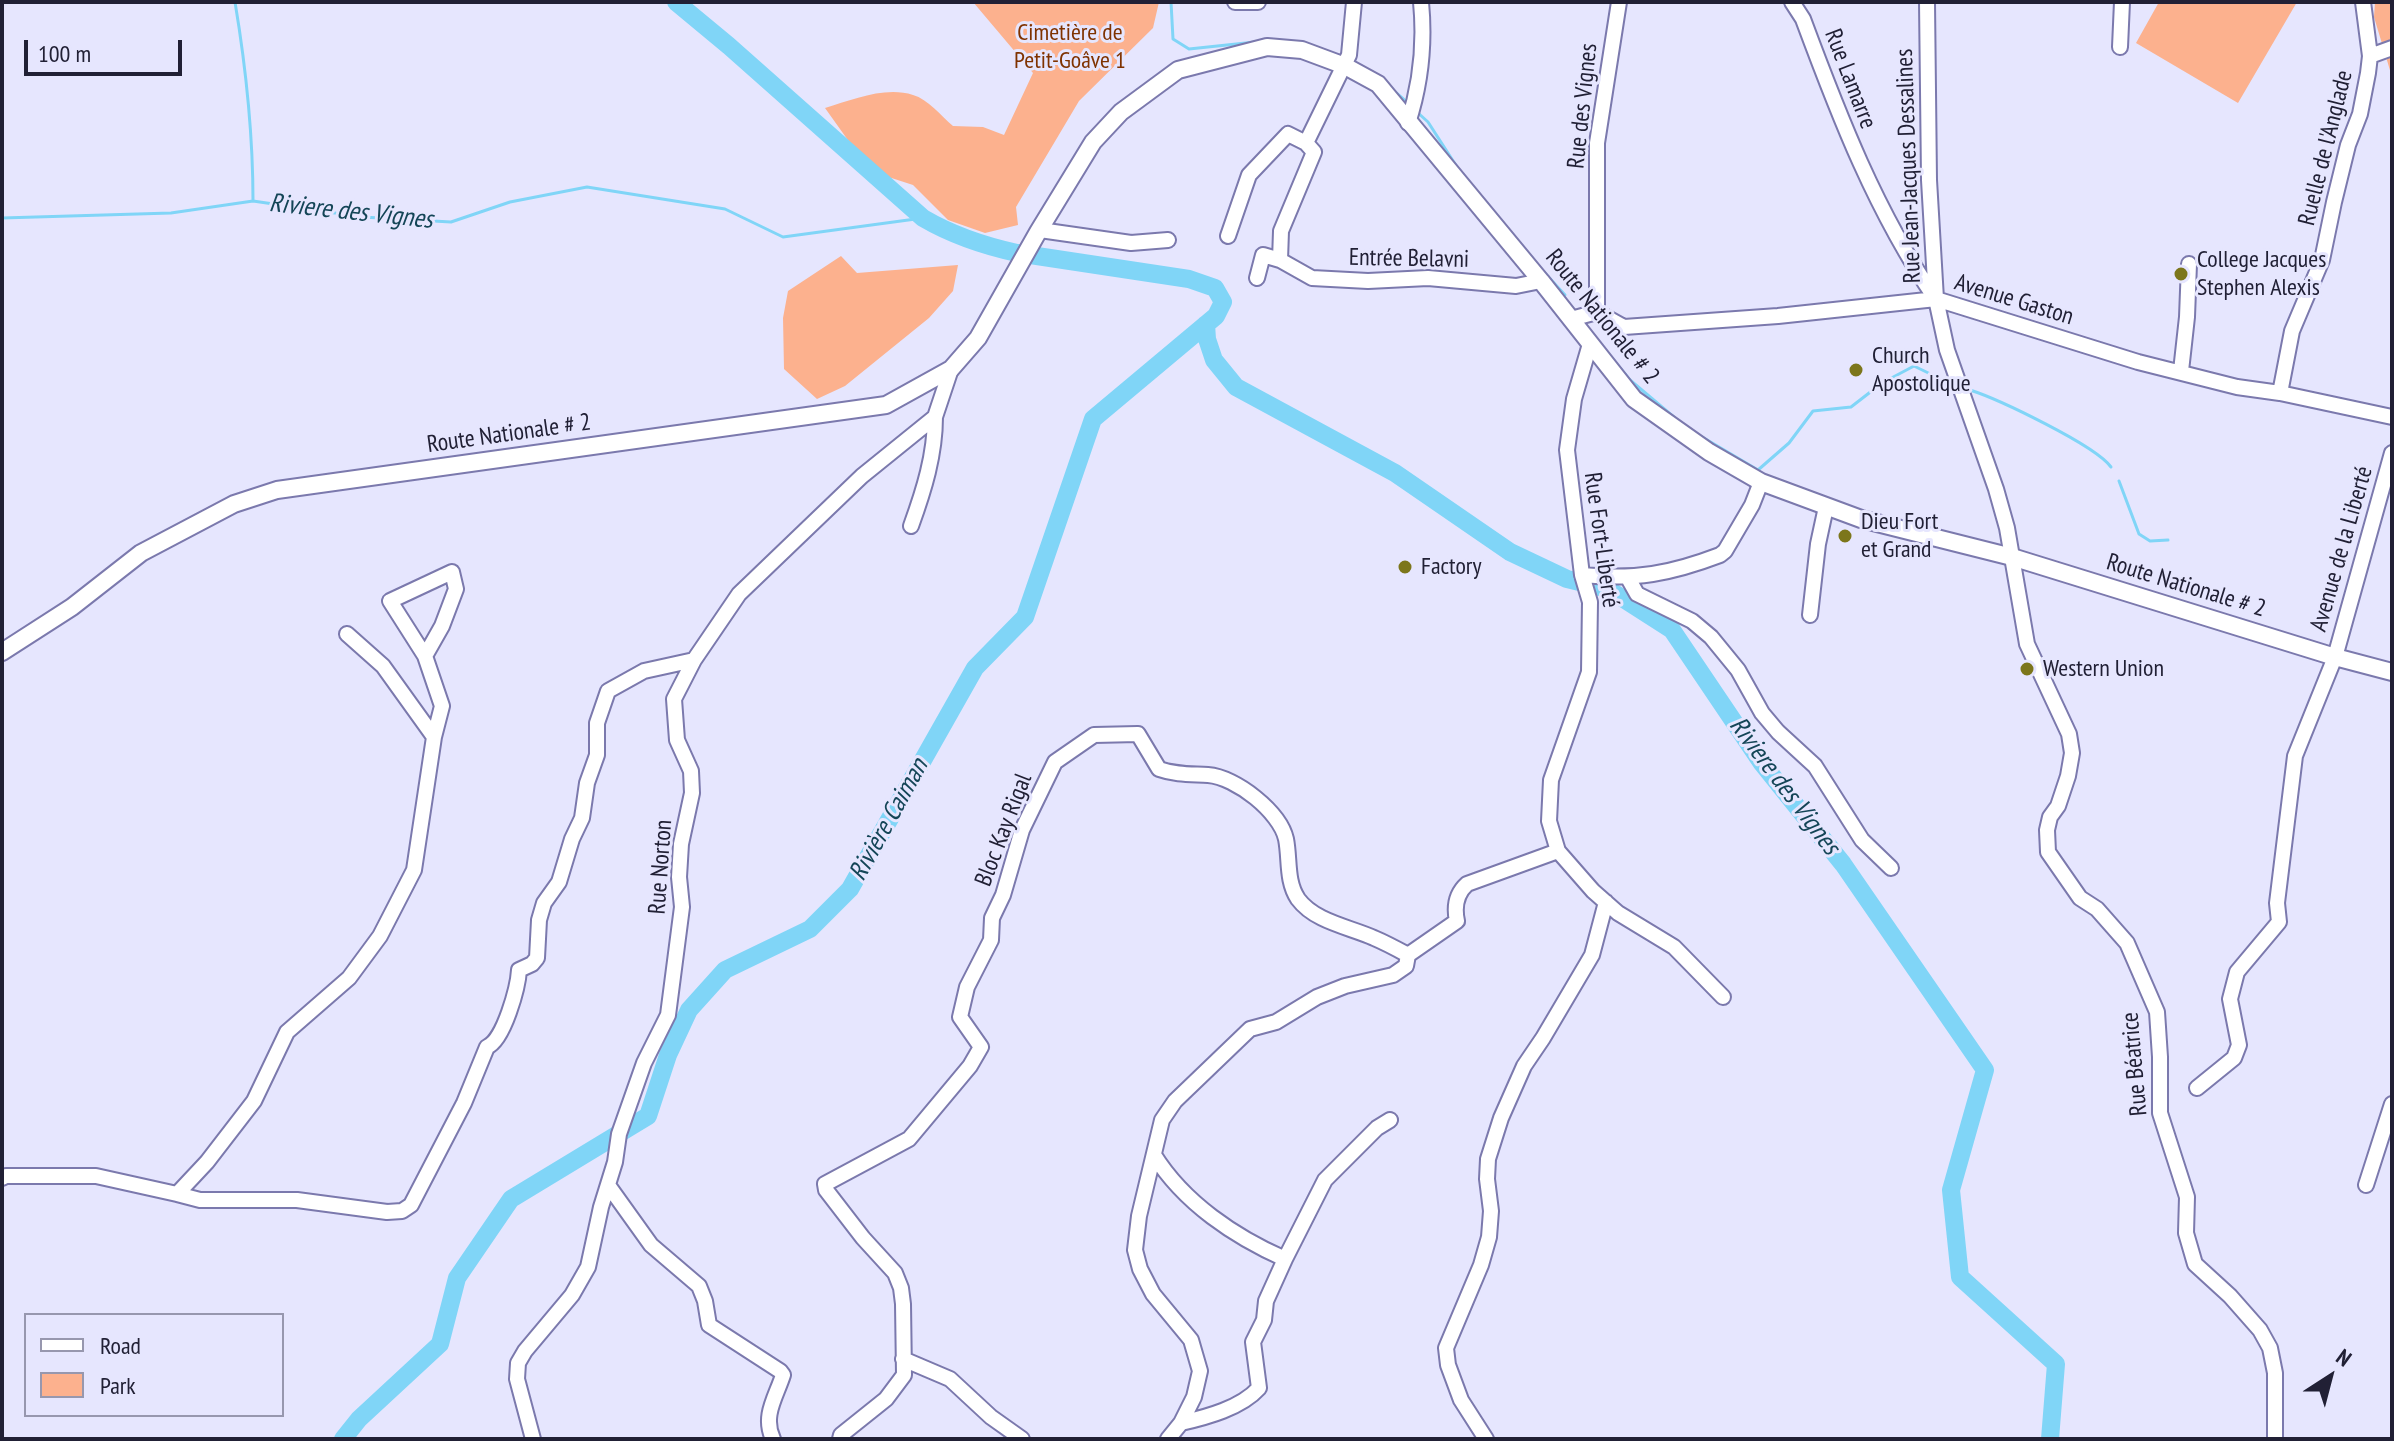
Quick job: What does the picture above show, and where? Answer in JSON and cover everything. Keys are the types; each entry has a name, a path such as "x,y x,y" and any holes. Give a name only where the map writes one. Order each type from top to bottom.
{"main road":[{"name":"Route Nationale # 2","path":"2,652 72,607 141,553 234,504 277,490 886,405 951,369 978,338 1093,142 1121,112 1178,70 1267,47 1302,50 1347,61 1378,84 1634,399 1709,452 1761,482 1861,519 2012,557 2392,672"}],"street":[{"path":"1235,2 1258,2"},
{"path":"1306,143 1347,61 1354,2"},
{"path":"1408,123 1418,93 1424,31 1421,2"},
{"name":"Rue des Vignes","path":"1597,312 1597,143 1619,2"},
{"name":"Rue Lamarre","path":"1792,2 1803,19 1845,132 1883,213 1936,299"},
{"name":"Rue Jean-Jacques Dessalines","path":"1927,2 1929,180 1936,299 1947,350 1996,489 2012,557"},
{"path":"2120,47 2122,2"},
{"name":"Ruelle de l'Anglade","path":"2280,393 2292,331 2322,260 2348,145 2360,114 2370,56 2363,2"},
{"path":"2370,56 2392,48"},
{"path":"1228,236 1249,175 1288,134 1306,143 1314,152 1281,231 1280,260 1263,255 1257,278"},
{"path":"1039,231 1131,243 1168,240"},
{"name":"Entrée Belavni","path":"1280,260 1312,278 1368,281 1428,278 1516,286 1541,281"},
{"path":"2181,371 2189,264"},
{"name":"Avenue Gaston","path":"1597,312 1624,327 1778,316 1936,299 2138,362 2237,387 2392,417"},
{"path":"1571,319 1597,312"},
{"name":"Rue Fort-Liberté","path":"1558,851 1549,821 1551,780 1589,672 1590,602 1582,575 1567,450 1574,399 1590,344"},
{"path":"911,526 928,473 935,439 935,417 951,369"},
{"name":"Rue Norton","path":"533,1439 517,1379 518,1363 572,1295 588,1267 615,1162 619,1134 644,1063 668,1015 682,907 679,877 681,844 692,793 691,771 677,740 674,699 694,660 739,594 862,476 935,417"},
{"name":"Avenue de la Liberté","path":"2197,1088 2234,1058 2239,1045 2230,999 2237,972 2279,922 2277,903 2295,756 2335,657 2392,453"},
{"path":"1582,575 1628,578 1680,570 1720,555 1752,505 1761,482"},
{"path":"1810,615 1818,544 1826,507"},
{"name":"Rue Béatrice","path":"2012,557 2027,644 2060,712 2069,734 2072,753 2063,791 2047,830 2048,852 2080,898 2097,909 2127,943 2157,1012 2160,1113 2187,1197 2186,1233 2195,1264 2230,1296 2260,1330 2270,1348 2275,1373 2275,1439"},
{"path":"177,1194 254,1101 287,1032 349,978 380,936 414,870 434,737 442,706 425,656 390,601 452,572 456,589 442,626 425,656"},
{"path":"1628,578 1637,594 1692,621 1727,655 1762,713 1815,766 1862,840 1891,868"},
{"path":"347,634 383,666 434,737"},
{"path":"2,1178 96,1176 200,1200 297,1200 387,1212 402,1211 411,1205 464,1103 487,1047 494,1044 502,1031 519,970 537,958 539,920 544,903 559,882 582,818 583,797 597,755 597,723 608,691 644,671 694,660"},
{"name":"Bloc Kay Rigal","path":"903,1359 903,1304 895,1273 863,1238 826,1190 825,1184 909,1139 981,1047 960,1017 967,987 991,940 992,918 1003,895 1022,830 1055,762 1094,735 1138,734 1159,769 1228,780 1269,810 1285,835 1290,883 1299,900 1320,917 1408,955"},
{"path":"1168,1439 1181,1423 1194,1397 1200,1371 1191,1340 1153,1294 1140,1269 1135,1250 1139,1216 1162,1120 1175,1101 1250,1029 1276,1022 1317,997 1345,986 1393,975 1406,966 1408,955 1457,921 1455,910 1460,890 1467,884 1558,851 1618,913 1674,947 1723,997"},
{"path":"1486,1439 1461,1400 1448,1365 1446,1348 1481,1265 1489,1237 1488,1159 1524,1066 1592,955 1606,902"},
{"path":"2366,1185 2392,1104"},
{"path":"1181,1423 1217,1413 1259,1388 1253,1342 1264,1320 1266,1301 1285,1259 1325,1180 1377,1128 1390,1120"},
{"path":"1154,1155 1164,1172 1193,1202 1247,1242 1285,1259"},
{"path":"608,1185 651,1245 699,1286 709,1325 774,1366 783,1375 768,1415 773,1439"},
{"path":"840,1439 897,1387 904,1375 903,1359 950,1379 991,1417 1022,1439"}],"green space":[{"name":"Cimetière de Petit-Goâve 1","path":"973,2 1159,2 1153,28 1079,101 1016,207 1018,225 985,233 948,220 913,185 870,171 825,108 869,95 902,93 924,100 953,126 983,127 1004,135 1033,73"},
{"path":"2159,2 2297,2 2238,103 2136,43"},
{"path":"2375,2 2392,2 2392,77 2374,17"},
{"path":"841,256 857,273 958,265 953,291 929,318 845,386 817,399 784,369 783,318 788,291"}],"waterway":[{"name":"Riviere des Vignes","path":"235,2 248,101 253,201 362,217 451,222 510,202 587,187 725,209 783,237 923,218"},
{"name":"Rivière Caiman","path":"343,1439 359,1419 440,1344 457,1278 511,1199 648,1116 668,1055 689,1010 725,970 810,929 850,889 975,668 1025,617 1093,419 1216,316 1223,302 1215,288 1189,279 1017,253 969,239 923,218 676,2"},
{"path":"1171,2 1173,39 1189,49 1274,40"},
{"path":"1394,91 1409,104"},
{"path":"1417,112 1428,122 1457,167"},
{"path":"2,218 171,213 253,201"},
{"path":"1543,271 1565,295"},
{"name":"Riviere des Vignes","path":"1206,324 1214,360 1236,387 1395,473 1510,552 1567,579 1608,589 1672,630 1761,762 1843,864 1985,1070 1951,1190 1960,1277 2056,1364 2050,1439"},
{"path":"1611,357 1630,380 1675,418"},
{"path":"1697,434 1758,470 1789,443 1813,411 1851,407 1882,383 1914,366 1953,385"},
{"path":"1970,390 2067,435 2111,467"},
{"path":"2119,481 2139,534 2150,541 2168,540"}],"place":[{"name":"College Jacques Stephen Alexis","path":"2181,274"},
{"name":"Church Apostolique","path":"1856,370"},
{"name":"Dieu Fort et Grand","path":"1845,536"},
{"name":"Factory","path":"1405,567"},
{"name":"Western Union","path":"2027,669"}]}
